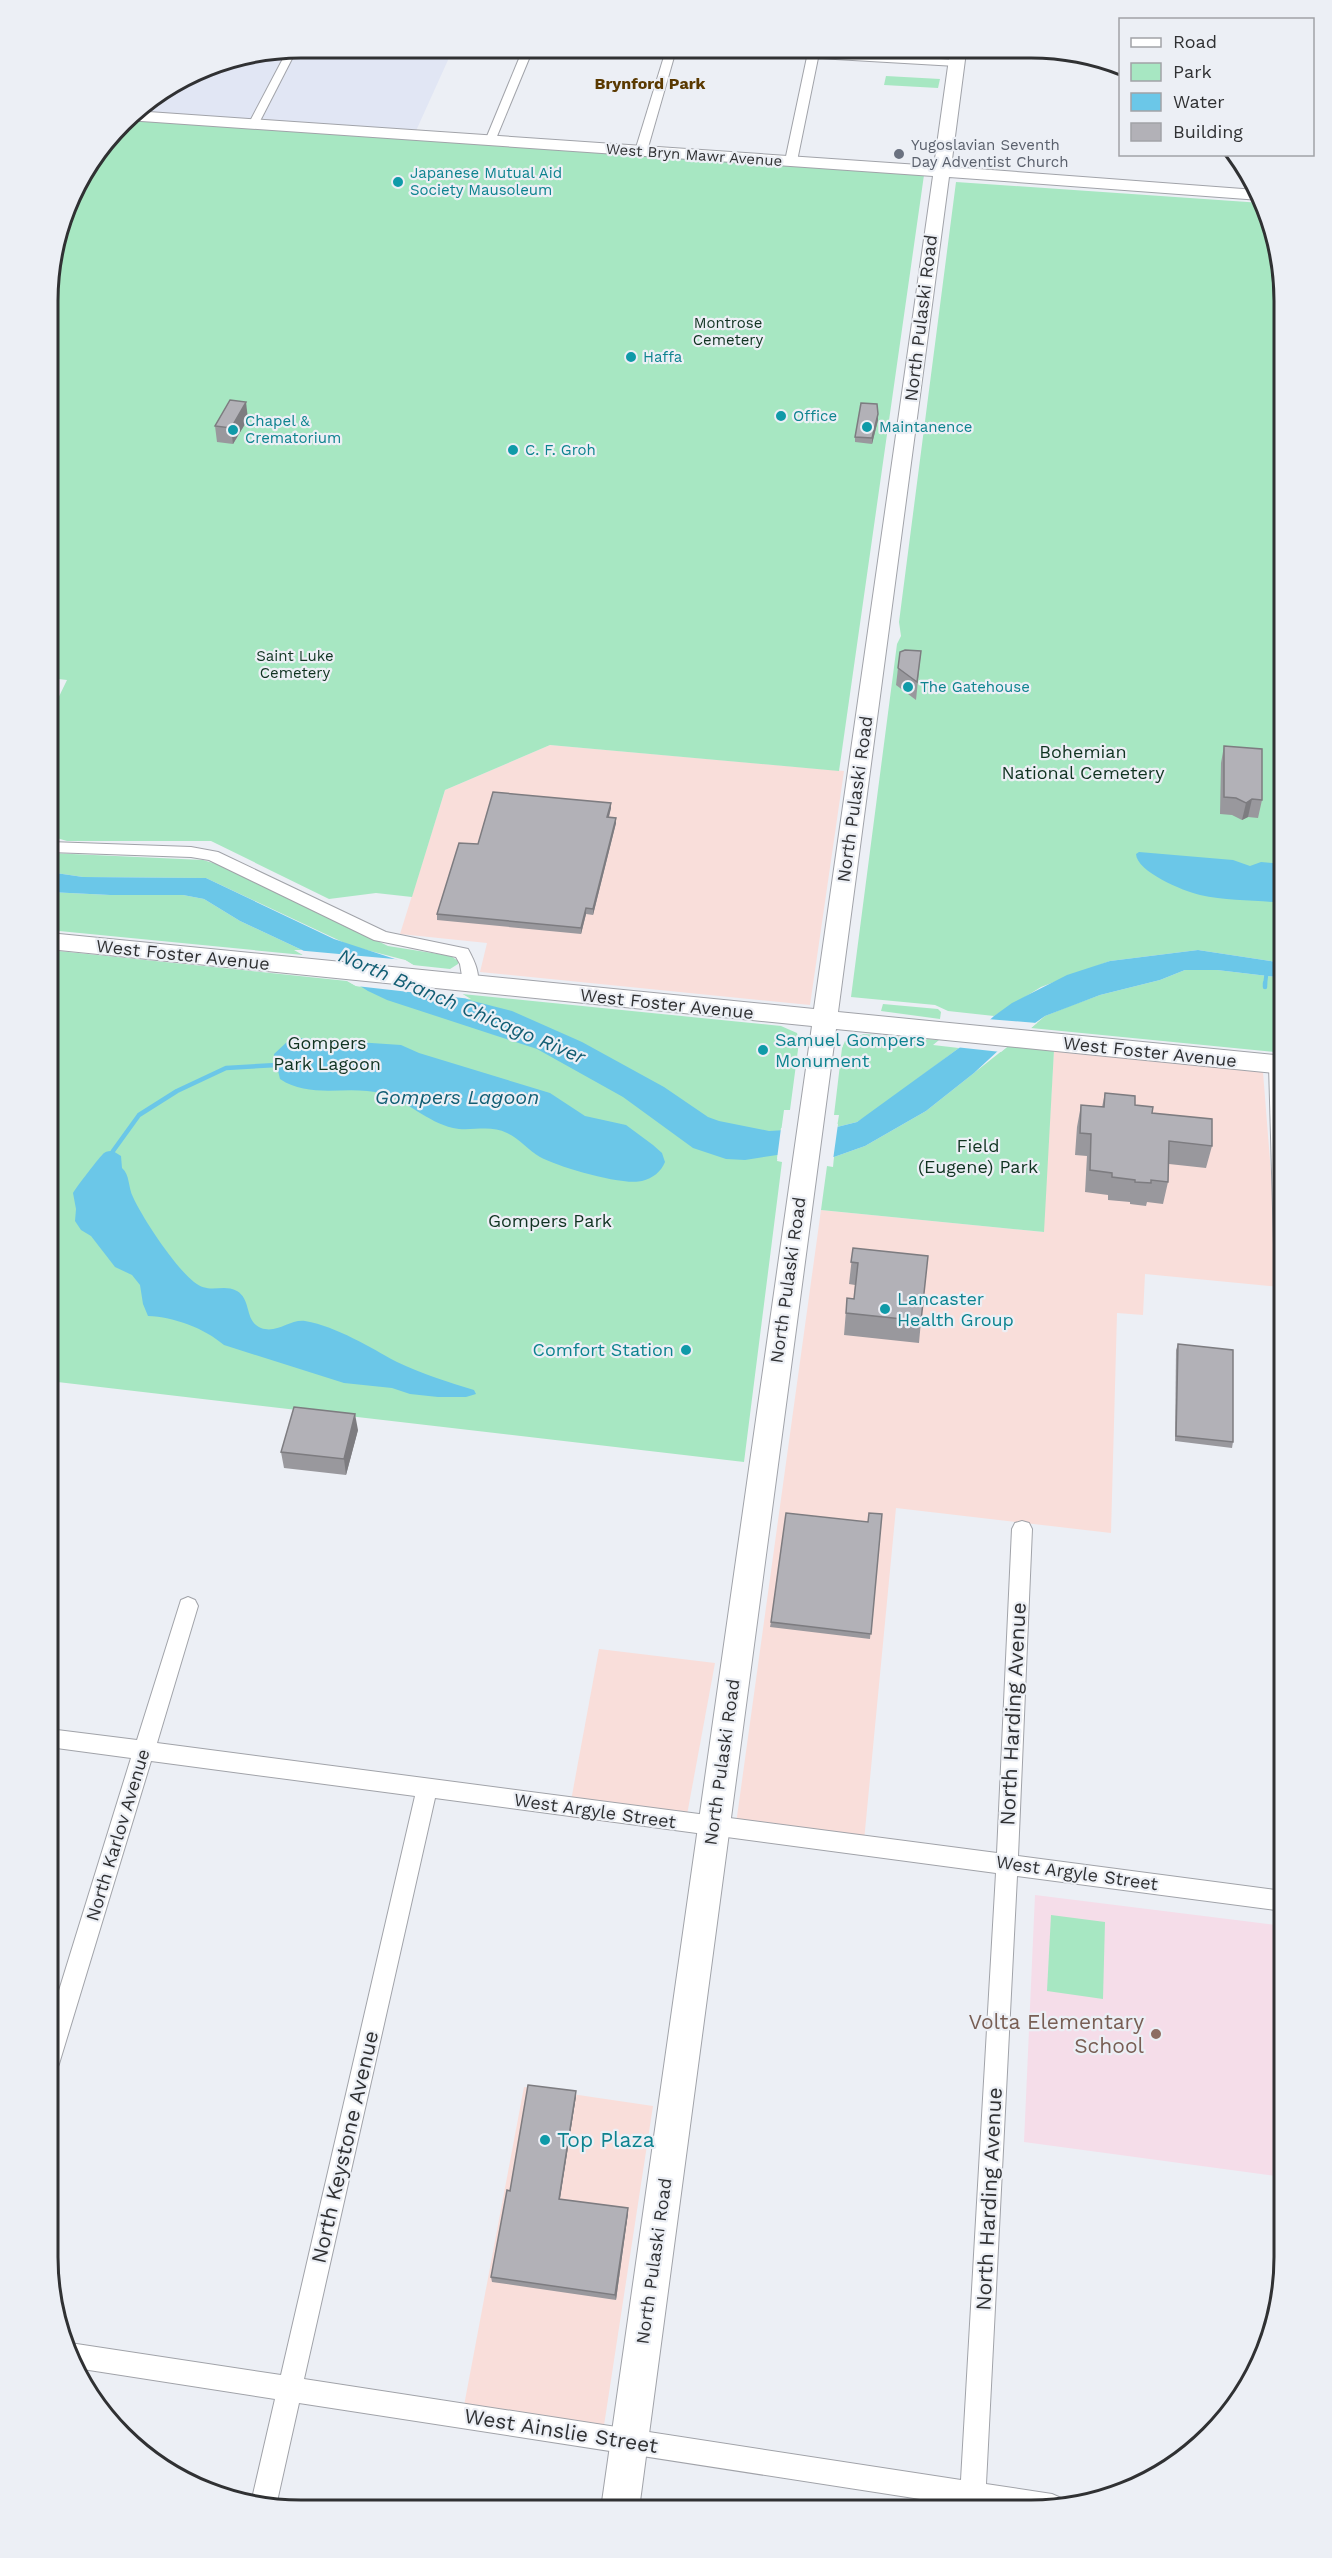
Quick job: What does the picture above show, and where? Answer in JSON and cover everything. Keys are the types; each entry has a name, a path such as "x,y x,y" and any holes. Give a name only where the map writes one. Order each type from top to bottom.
{"main road":[{"name":"North Pulaski Road","path":"621,2500 957,58"},
{"name":"West Bryn Mawr Avenue","path":"144,117 1248,194"},
{"name":"West Foster Avenue","path":"58,942 1274,1064"}],"street":[{"path":"490,141 524,58"},
{"path":"640,151 669,58"},
{"path":"791,161 813,58"},
{"path":"253,125 289,59"},
{"path":"58,847 191,852 213,855 380,936 399,943 462,953 468,964 470,984"},
{"name":"North Harding Avenue","path":"972,2500 1007,1864 1022,1529"},
{"name":"North Karlov Avenue","path":"58,2031 188,1606"},
{"name":"West Argyle Street","path":"58,1739 1274,1900"},
{"name":"North Keystone Avenue","path":"265,2496 427,1788"},
{"name":"West Ainslie Street","path":"81,2357 629,2441 961,2500"}],"shaded area":[{"path":"302,58 449,58 415,133 150,112 166,99 194,84 223,71 254,63"},
{"path":"550,745 844,771 810,1005 480,972 487,943 400,934 445,790"},
{"path":"1054,1050 1263,1072 1274,1211 1274,1286 1145,1274 1143,1315 1117,1313 1111,1533 896,1508 864,1841 736,1824 821,1210 1043,1232"},
{"path":"599,1649 715,1663 684,1831 568,1817"},
{"name":"Volta Elementary School","path":"1035,1895 1274,1925 1274,2176 1024,2142"},
{"path":"524,2087 653,2106 603,2432 463,2411"}],"green space":[{"path":"886,76 940,79 938,88 884,85"},
{"path":"140,120 924,175 839,771 550,745 445,790 412,897 376,893 329,899 211,841 67,841 58,838 58,699 67,680 58,679 58,302 63,254 71,223 99,166"},
{"name":"Bohemian National Cemetery","path":"956,182 1252,202 1261,223 1269,254 1274,302 1274,961 1198,950 1110,961 1041,987 994,1016 948,1011 935,1005 851,997 897,644 901,636 899,622"},
{"path":"58,853 203,860 223,866 388,946 451,956 458,961 458,964 450,969 413,965 405,960 351,946 206,878 83,877 58,873"},
{"path":"58,892 183,895 204,899 240,921 302,950 294,950 303,955 58,931"},
{"name":"Gompers Park","path":"58,951 347,981 356,986 469,999 462,994 781,1026 797,1033 799,1042 790,1110 784,1110 777,1161 782,1162 744,1462 58,1382"},
{"path":"1185,970 1217,970 1274,977 1274,1052 1031,1028 1045,1016 1070,1006 1100,995 1160,980"},
{"path":"883,1004 938,1009 941,1012 940,1019 881,1011"},
{"name":"Field (Eugene) Park","path":"864,1034 939,1040 933,1045 959,1048 873,1112 857,1122 837,1127 839,1115 834,1115 842,1048 845,1041"},
{"name":"Field (Eugene) Park","path":"1008,1046 1054,1050 1044,1232 821,1210 827,1166 833,1167 834,1157 865,1146 926,1111"},
{"path":"1051,1915 1105,1922 1103,1999 1047,1991"}],"water":[{"path":"1139,852 1233,860 1250,866 1261,862 1274,863 1274,902 1192,893 1152,874 1138,861 1136,854"},
{"name":"North Branch Chicago River","path":"58,873 83,877 206,878 334,939 398,960 469,1000 512,1011 582,1042 664,1087 708,1117 769,1131 837,1127 857,1122 959,1048 1012,1003 1067,975 1110,961 1198,950 1274,961 1274,977 1217,970 1185,970 1160,980 1100,995 1045,1016 1014,1036 974,1073 926,1111 865,1146 834,1157 777,1155 745,1160 726,1159 693,1148 623,1097 537,1049 387,1000 368,991 302,950 240,921 204,899 183,895 58,892"},
{"name":"Gompers Lagoon","path":"297,1038 401,1045 419,1053 550,1093 585,1116 626,1125 662,1153 665,1162 656,1174 642,1181 606,1178 540,1157 520,1141 500,1130 453,1128 383,1094 357,1090 304,1089 292,1085 280,1079 274,1054 288,1041"},
{"path":"113,1151 121,1156 122,1168 131,1193 152,1230 186,1275 205,1288 226,1288 237,1291 245,1300 252,1321 256,1325 273,1329 299,1321 317,1324 353,1338 406,1366 474,1390 476,1394 466,1397 438,1397 410,1394 392,1388 344,1383 224,1345 188,1324 148,1316 143,1304 140,1285 132,1275 115,1267 91,1236 81,1230 75,1221 76,1209 73,1193 102,1155"}],"pier":[{"path":"295,950 405,960 471,999 356,986"},
{"path":"987,1019 1037,1023 1001,1052 955,1047"},
{"path":"838,1124 833,1160 797,1156 777,1159 781,1128"}],"building":[{"path":"230,400 246,402 231,428 215,426"},
{"name":"Maintanence","path":"861,403 877,404 878,414 872,438 855,437"},
{"path":"921,651 917,682 898,668 900,652"},
{"path":"1224,746 1262,749 1262,800 1252,799 1246,803 1236,798 1224,797"},
{"path":"493,792 611,803 607,817 616,818 593,909 586,908 581,928 437,914 459,843 478,844"},
{"path":"1105,1093 1135,1096 1135,1105 1153,1107 1152,1113 1212,1119 1212,1146 1169,1141 1168,1182 1151,1180 1151,1183 1135,1182 1135,1180 1112,1177 1112,1173 1090,1170 1091,1134 1080,1133 1081,1105 1104,1107"},
{"name":"Lancaster Health Group","path":"853,1248 928,1256 921,1321 846,1313 847,1298 854,1299 858,1263 851,1262"},
{"path":"1178,1344 1233,1350 1233,1442 1176,1436"},
{"path":"294,1407 355,1414 344,1459 281,1452"},
{"path":"786,1513 868,1522 869,1513 882,1514 871,1634 771,1622"},
{"name":"Top Plaza","path":"528,2085 576,2091 559,2199 628,2208 615,2295 491,2277 507,2190 510,2191"}],"waterway":[{"path":"1265,985 1267,969"},
{"path":"113,1151 139,1115 177,1091 226,1068 277,1065"}],"place":[{"name":"Yugoslavian Seventh Day Adventist Church","path":"899,154"},
{"name":"Japanese Mutual Aid Society Mausoleum","path":"398,182"},
{"name":"Haffa","path":"631,357"},
{"name":"Office","path":"781,416"},
{"name":"Maintanence","path":"867,427"},
{"name":"Chapel & Crematorium","path":"233,430"},
{"name":"C. F. Groh","path":"513,450"},
{"name":"The Gatehouse","path":"908,687"},
{"name":"Samuel Gompers Monument","path":"763,1050"},
{"name":"Lancaster Health Group","path":"885,1309"},
{"name":"Comfort Station","path":"686,1350"},
{"name":"Volta Elementary School","path":"1156,2034"},
{"name":"Top Plaza","path":"545,2140"}],"district":[{"name":"Brynford Park","path":"650,83"}],"park label":[{"name":"Montrose Cemetery","path":"728,332"},
{"name":"Saint Luke Cemetery","path":"295,664"},
{"name":"Gompers Park Lagoon","path":"327,1053"}]}
